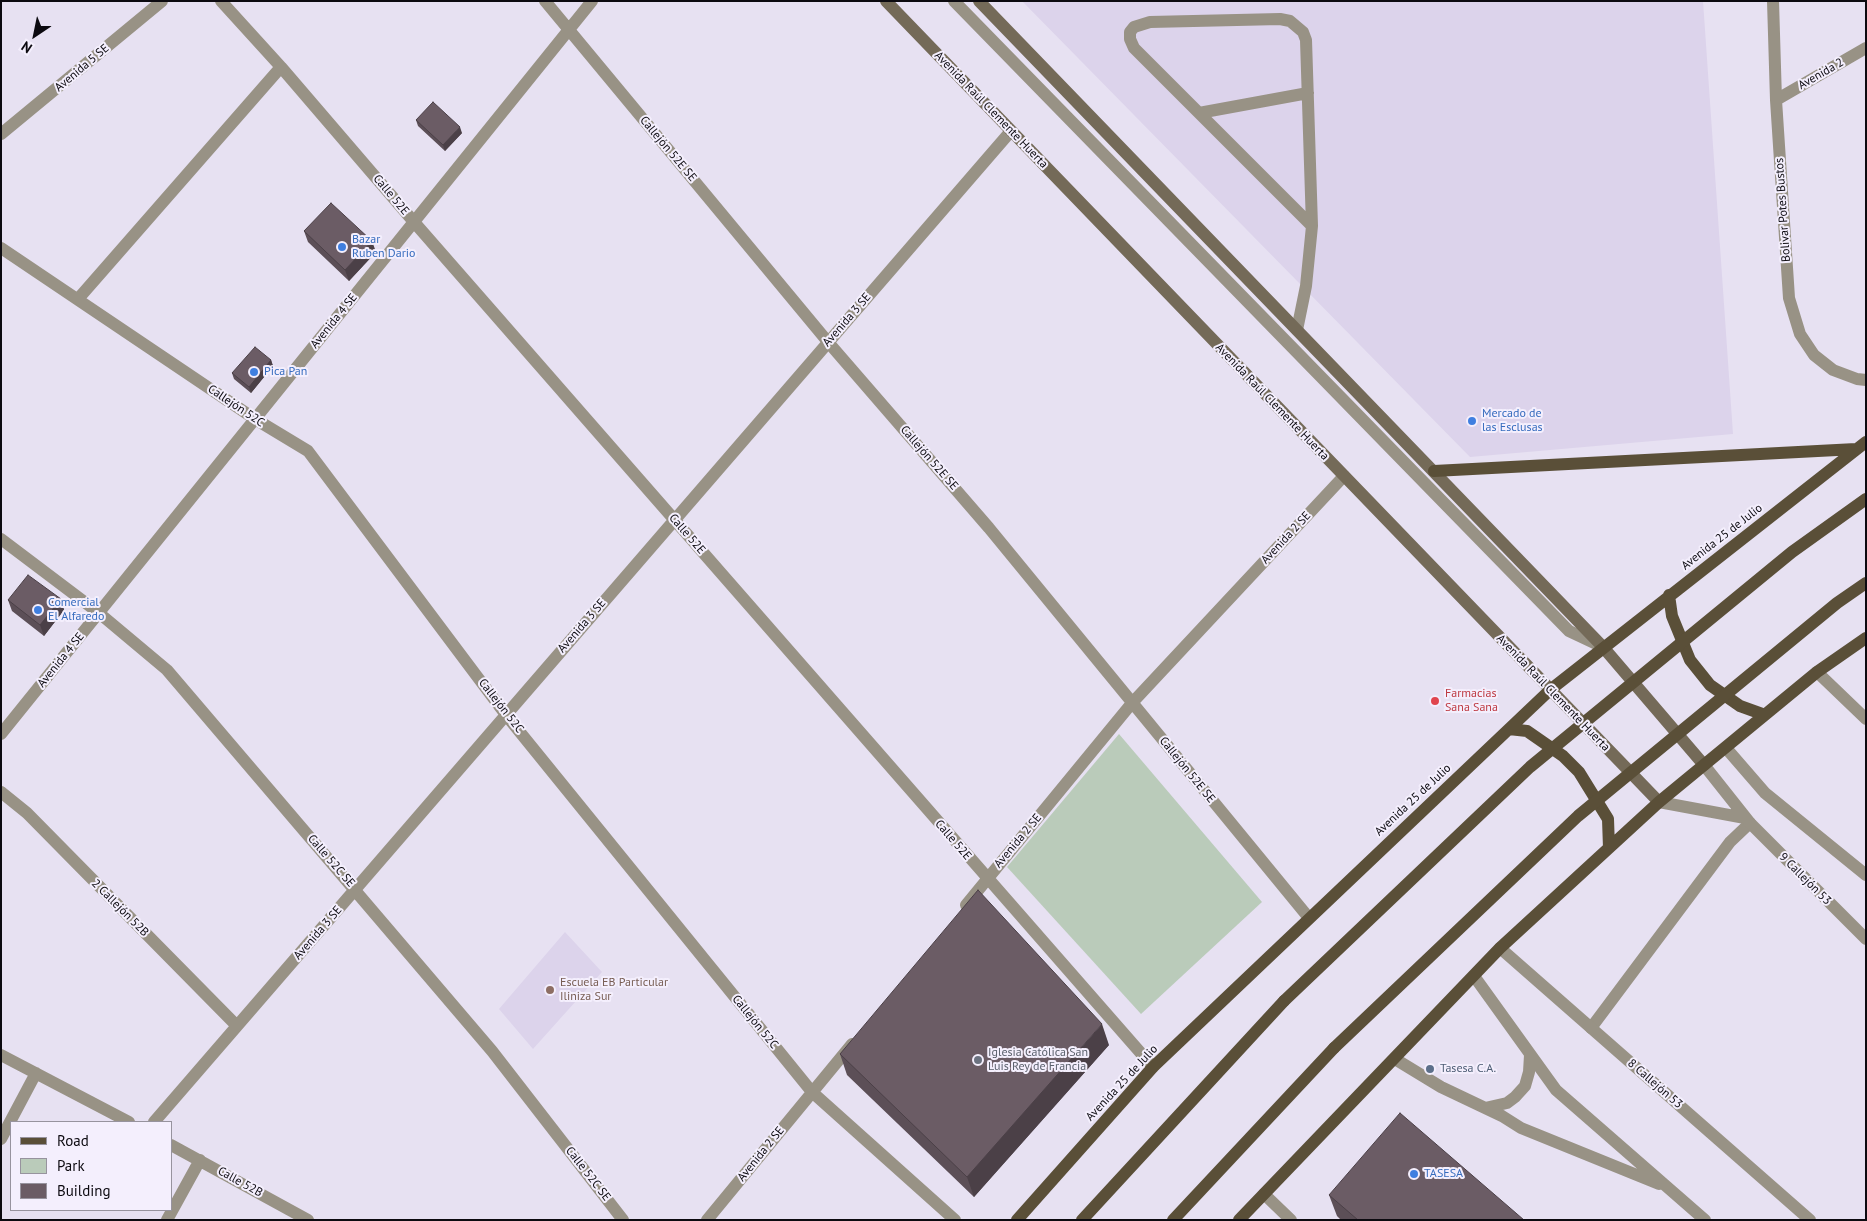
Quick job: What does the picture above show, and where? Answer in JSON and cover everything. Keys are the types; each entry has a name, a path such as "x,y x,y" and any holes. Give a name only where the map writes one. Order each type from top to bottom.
{"main road":[{"name":"Avenida Raúl Clemente Huerta","path":"886,1 1659,802"},
{"path":"979,1 1603,647 1704,765"},
{"path":"1434,471 1861,445"},
{"name":"Avenida 25 de Julio","path":"1017,1220 1153,1067 1550,690 1861,445"},
{"path":"1082,1220 1284,1001 1530,767 1792,552 1866,499"},
{"path":"1173,1220 1334,1048 1578,816 1837,603 1866,583"},
{"path":"1669,595 1672,616 1690,660 1710,685 1740,706 1765,715"},
{"path":"1239,1220 1500,948 1659,802 1817,672 1866,638"},
{"path":"1509,729 1527,731 1564,756 1579,772 1608,819 1608,848"}],"street":[{"name":"Avenida 5 SE","path":"1,134 162,1"},
{"name":"Calle 52E","path":"221,1 281,67 414,222 1153,1067"},
{"name":"Callejón 52E SE","path":"545,1 828,342 989,528 1309,918"},
{"name":"Avenida 4 SE","path":"1,734 592,1"},
{"path":"954,1 1570,631 1603,647"},
{"name":"Bolivar Potes Bustos","path":"1773,1 1776,100 1789,298 1800,334 1814,355 1833,370 1857,379 1866,380"},
{"path":"1297,330 1306,286 1312,226 1306,40 1304,32 1290,21 1280,19 1150,22 1134,27 1130,32 1130,39 1134,48 1312,226"},
{"name":"Avenida 2","path":"1776,100 1866,48"},
{"path":"78,299 281,67"},
{"path":"1199,113 1308,93"},
{"name":"Avenida 3 SE","path":"155,1121 1011,131"},
{"name":"Callejón 52C","path":"1,248 255,419 308,451 506,715 812,1092 955,1220"},
{"name":"Avenida 2 SE","path":"956,917 1132,703 1344,476"},
{"name":"Calle 52C SE","path":"1,539 99,613 167,670 356,889 492,1051 623,1220"},
{"path":"1817,672 1866,719"},
{"path":"1726,748 1765,793 1866,874"},
{"name":"9 Callejón 53","path":"1704,765 1748,821 1866,939"},
{"name":"2 Callejón 52B","path":"1,792 27,814 237,1026"},
{"path":"1591,1028 1730,842 1748,821 1659,802"},
{"name":"8 Callejón 53","path":"1500,948 1810,1220"},
{"path":"1474,976 1556,1090 1705,1220"},
{"name":"Avenida 2 SE","path":"707,1220 862,1032"},
{"path":"1,1055 127,1121"},
{"path":"1485,1108 1507,1103 1525,1086 1529,1072 1530,1055"},
{"path":"1394,1058 1441,1087 1485,1108 1520,1128 1668,1188"},
{"path":"11,1121 36,1073"},
{"path":"1,1139 10,1122"},
{"name":"Calle 52B","path":"172,1146 308,1220"},
{"path":"168,1220 200,1160"},
{"path":"1264,1194 1291,1220"}],"shaded area":[{"path":"1022,1 1703,1 1733,434 1470,457"},
{"name":"Escuela EB Particular Iliniza Sur","path":"565,932 602,972 533,1049 499,1009"}],"green space":[{"path":"1119,734 1262,902 1141,1014 1007,867"}],"building":[{"path":"433,102 460,127 443,145 416,120"},
{"name":"Bazar Ruben Dario","path":"331,203 372,241 345,270 304,231"},
{"name":"Pica Pan","path":"255,347 271,360 249,387 232,373"},
{"name":"Comercial El Alfaredo","path":"28,575 61,599 40,625 8,600"},
{"name":"Iglesia Católica San Luis Rey de Francia","path":"978,890 1102,1024 967,1177 840,1054"},
{"name":"TASESA","path":"1400,1113 1524,1220 1358,1220 1329,1195"}],"place":[{"name":"Bazar Ruben Dario","path":"342,247"},
{"name":"Pica Pan","path":"254,372"},
{"name":"Mercado de las Esclusas","path":"1472,421"},
{"name":"Comercial El Alfaredo","path":"38,610"},
{"name":"Farmacias Sana Sana","path":"1435,701"},
{"name":"Escuela EB Particular Iliniza Sur","path":"550,990"},
{"name":"Iglesia Católica San Luis Rey de Francia","path":"978,1060"},
{"name":"Tasesa C.A.","path":"1430,1069"},
{"name":"TASESA","path":"1414,1174"}]}
